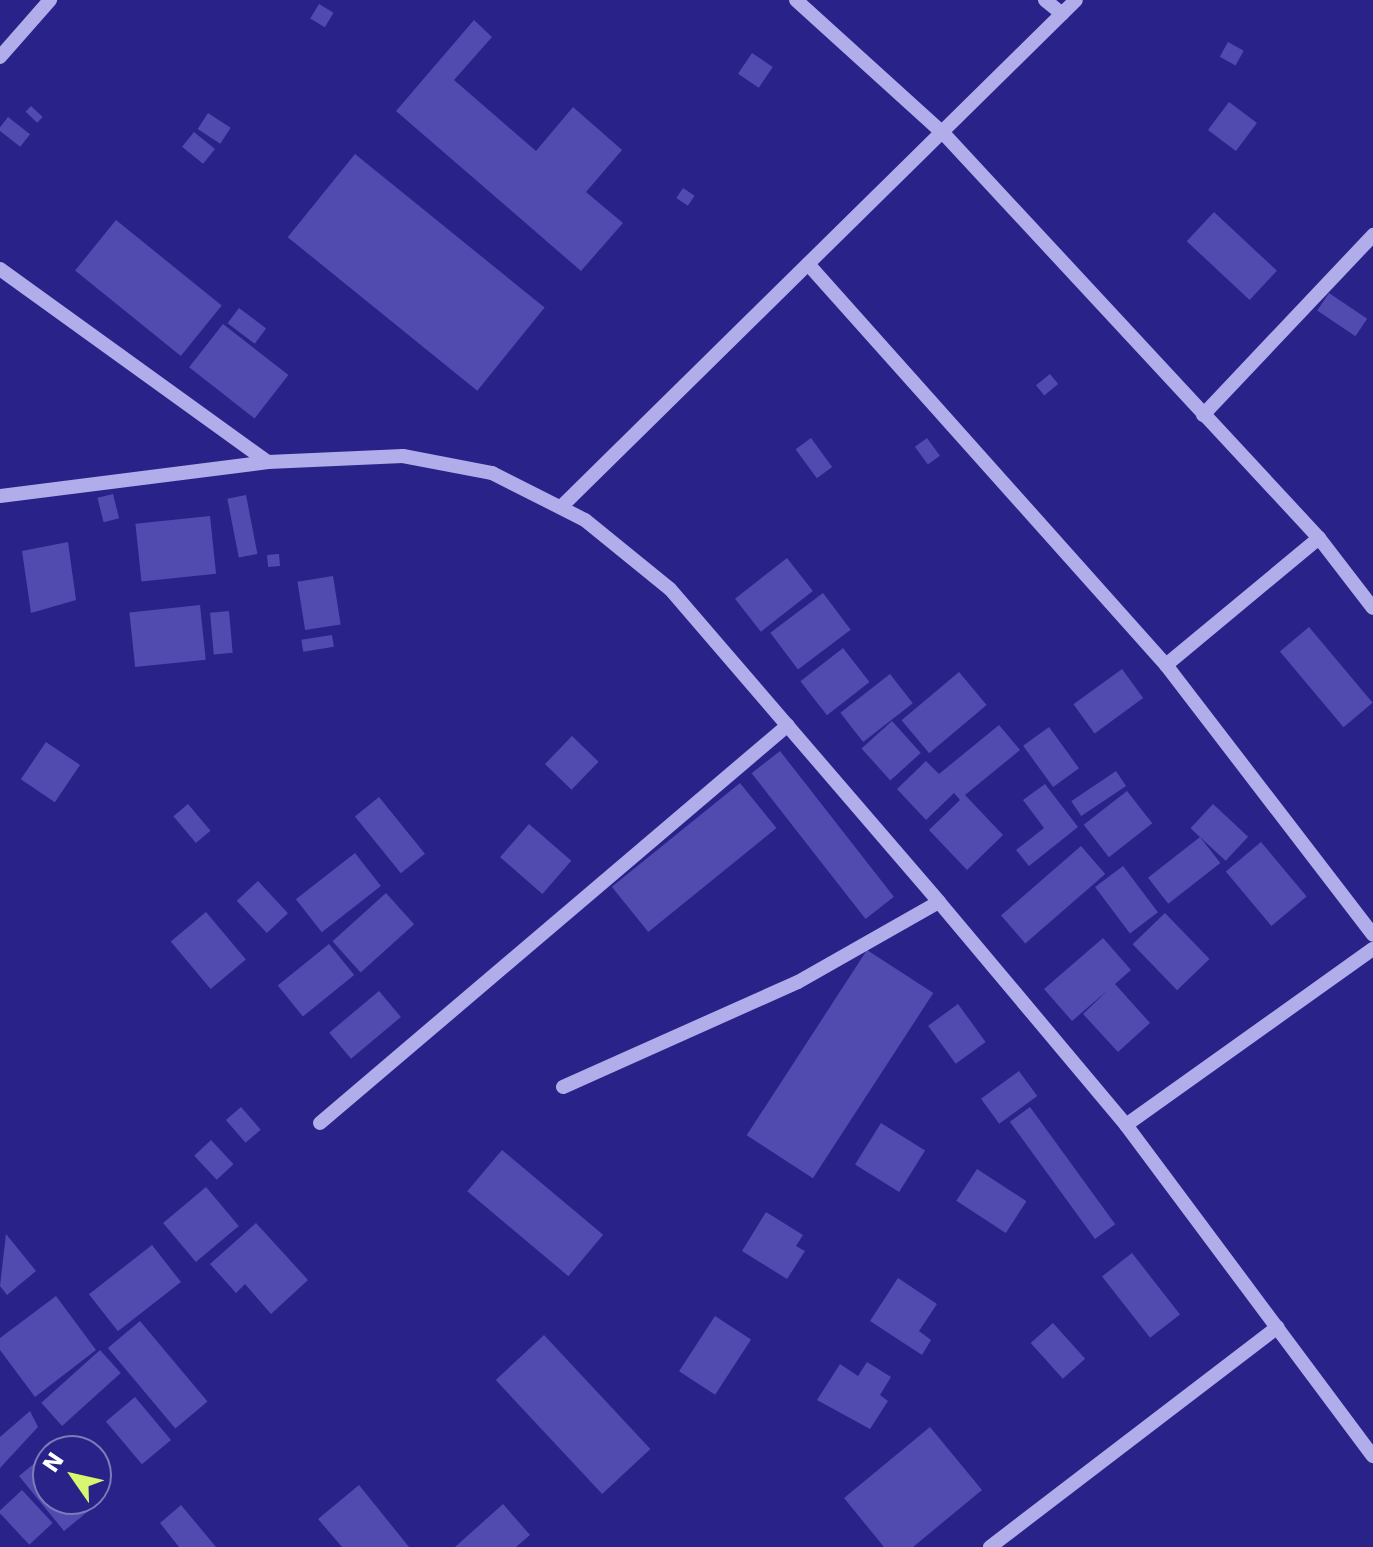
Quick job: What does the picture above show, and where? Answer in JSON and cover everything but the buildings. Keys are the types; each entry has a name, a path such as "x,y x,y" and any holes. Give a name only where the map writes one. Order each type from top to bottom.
{"street":[{"path":"0,57 50,0"},
{"path":"796,0 945,135 1319,538 1373,608"},
{"path":"1045,0 1062,14"},
{"path":"562,506 808,264 945,135 1076,0"},
{"path":"1203,415 1373,235"},
{"path":"808,264 1166,665 1373,935"},
{"path":"0,269 268,462"},
{"path":"0,496 268,462 440,458 562,506 670,589 788,725 1126,1125 1373,1456"},
{"path":"1166,665 1319,538"},
{"path":"320,1123 788,725"},
{"path":"563,1087 798,982 939,902"},
{"path":"1126,1125 1373,949"},
{"path":"990,1547 1278,1327"}]}
